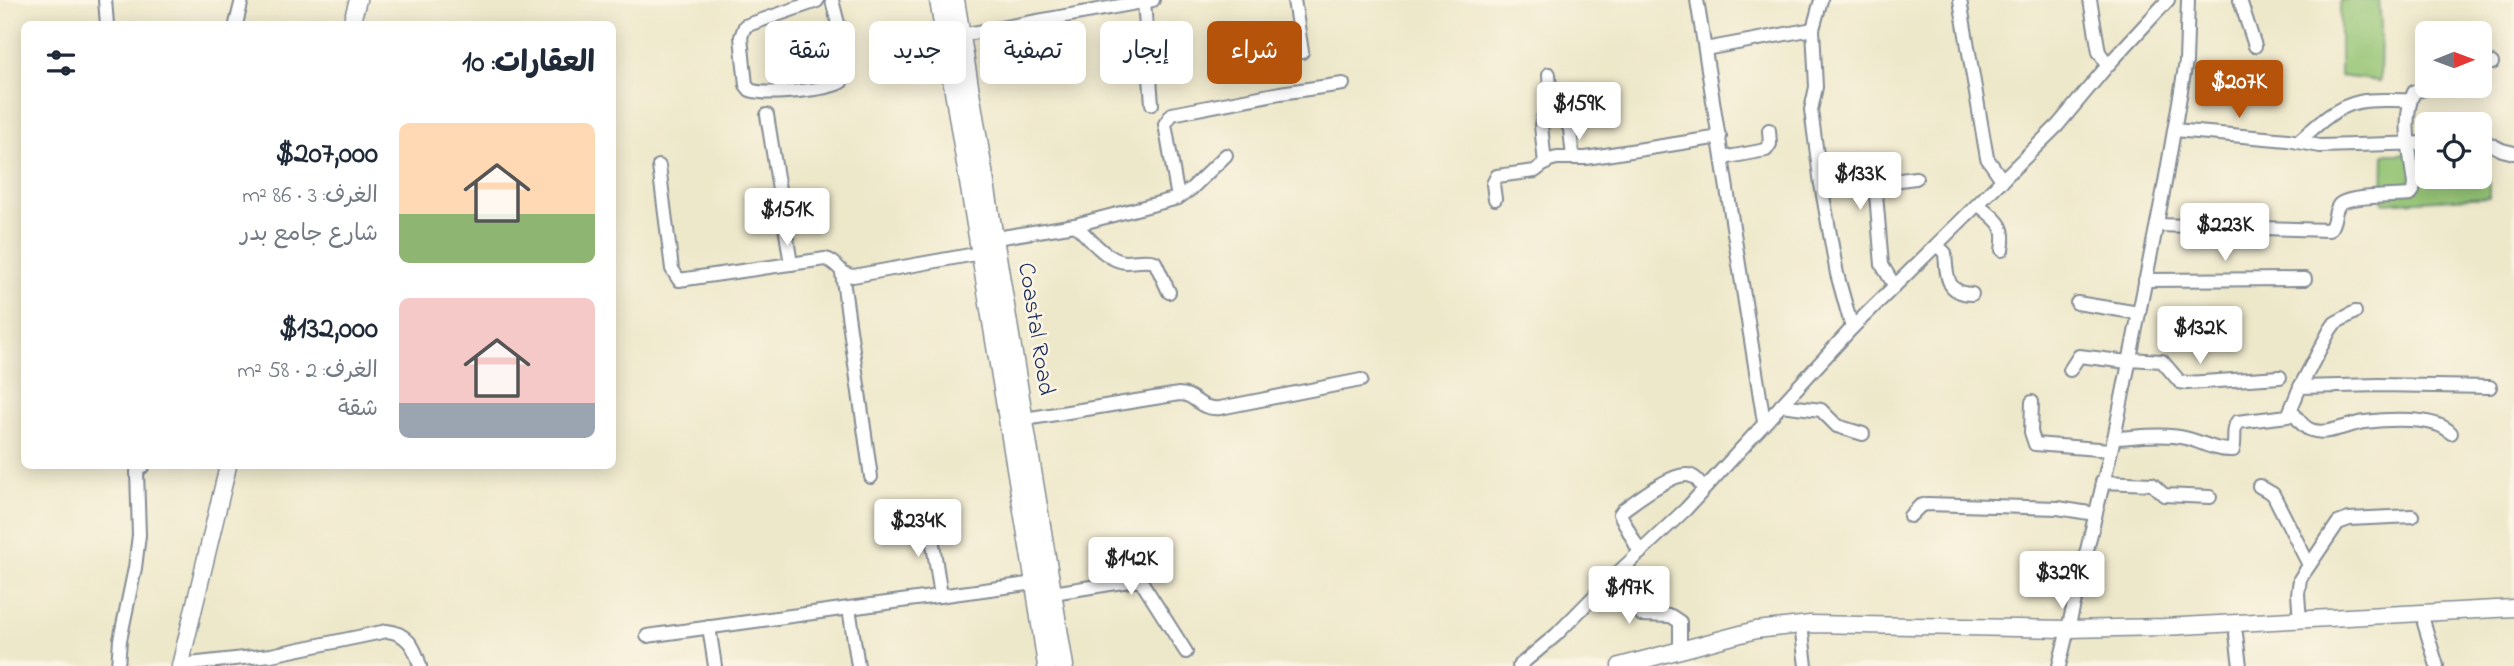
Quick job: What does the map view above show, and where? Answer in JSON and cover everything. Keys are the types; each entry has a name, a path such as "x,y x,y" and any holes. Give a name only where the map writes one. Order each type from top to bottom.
{"highway":[{"path":"939,0 1047,666"},
{"name":"Coastal Road","path":"955,0 959,21"},
{"name":"Coastal Road","path":"966,64 1064,666"}],"main road":[{"path":"352,21 358,0"},
{"path":"180,666 227,469"},
{"path":"2067,634 2514,608"},
{"path":"1620,666 1756,630 1810,624 1844,628 2067,634 2236,634 2514,617"},
{"path":"1656,665 1758,638 1844,628"}],"street":[{"path":"105,0 107,21"},
{"path":"237,21 242,0"},
{"path":"817,1 745,26 741,37 746,85 750,90 762,92 825,88 841,82 845,75 845,62 832,0"},
{"path":"1294,0 1297,21"},
{"path":"1697,0 1764,422"},
{"path":"1821,0 1813,29 1816,87 1811,110 1837,274 1852,328"},
{"path":"1960,0 1987,158 2003,181"},
{"path":"2090,0 2099,52 2108,65"},
{"path":"1519,666 1556,635 1686,509 1852,328 2058,125 2108,65 2168,0"},
{"path":"2059,666 2111,444 2157,225 2186,62 2188,0"},
{"path":"2240,0 2255,46"},
{"path":"966,34 1149,1 1152,104"},
{"path":"1705,49 1813,29"},
{"path":"1545,164 1541,125 1550,91 1549,74"},
{"path":"1178,198 1165,124 1172,114 1280,93 1343,85"},
{"path":"1550,91 1570,130 1573,158"},
{"path":"2157,225 2329,230 2333,227 2340,204 2412,194 2414,184 2408,120 2410,100 2415,92"},
{"path":"2298,142 2320,122 2348,106 2361,102 2410,100"},
{"path":"767,115 791,264"},
{"path":"1723,158 1766,150 1770,144 1769,130"},
{"path":"2174,130 2320,146 2415,144"},
{"path":"1496,199 1493,184 1497,176 1535,171 1557,158 1586,159 1720,137"},
{"path":"2492,145 2514,153"},
{"path":"996,238 1075,225 1178,198 1226,155"},
{"path":"659,166 675,277 684,280 825,259 835,264 842,273 871,477"},
{"path":"1894,285 1882,265 1877,194 1881,186 1916,177"},
{"path":"1979,205 2002,227 2005,233 2002,250"},
{"path":"1075,225 1114,259 1126,262 1155,262 1169,292"},
{"path":"1938,246 1945,253 1946,269 1953,288 1958,293 1972,294"},
{"path":"842,273 853,276 981,253"},
{"path":"2145,280 2305,279"},
{"path":"2077,303 2138,313"},
{"path":"2032,402 2031,432 2035,444 2111,444 2167,435 2183,437 2219,450 2233,450 2237,422 2285,417 2291,410 2330,330 2335,323 2355,312"},
{"path":"2070,370 2079,356 2162,362 2174,377 2187,383 2280,377"},
{"path":"1025,419 1179,394 1186,394 1206,408 1220,408 1361,380"},
{"path":"2300,387 2490,387"},
{"path":"1781,405 1822,410 1838,426 1863,434"},
{"path":"2291,410 2304,427 2315,431 2367,421 2427,421 2441,425 2451,433"},
{"path":"118,666 120,640 139,535 137,471 139,469"},
{"path":"1640,553 1620,514 1623,510 1670,480 1687,475 1696,479 1703,488"},
{"path":"2102,482 2152,484 2164,495 2210,497"},
{"path":"2259,486 2273,494 2309,565"},
{"path":"1910,516 1920,506 1927,504 2058,508 2095,514"},
{"path":"2300,621 2299,584 2335,526 2340,522 2412,516"},
{"path":"929,519 941,596"},
{"path":"1626,566 1632,573 1634,593 1642,615 1671,616 1680,622 1680,649"},
{"path":"1053,593 1141,581 1186,652"},
{"path":"647,636 1035,583"},
{"path":"849,608 858,666"},
{"path":"2424,623 2427,641 2437,666"},
{"path":"709,627 715,666"},
{"path":"180,666 271,655 387,631 398,632 408,639 420,666"},
{"path":"1802,633 1805,666"},
{"path":"2236,634 2240,666"}],"green space":[{"path":"2340,0 2379,0 2380,81 2340,76"},
{"path":"2384,154 2415,154 2415,189 2489,189 2489,197 2383,203"}]}
